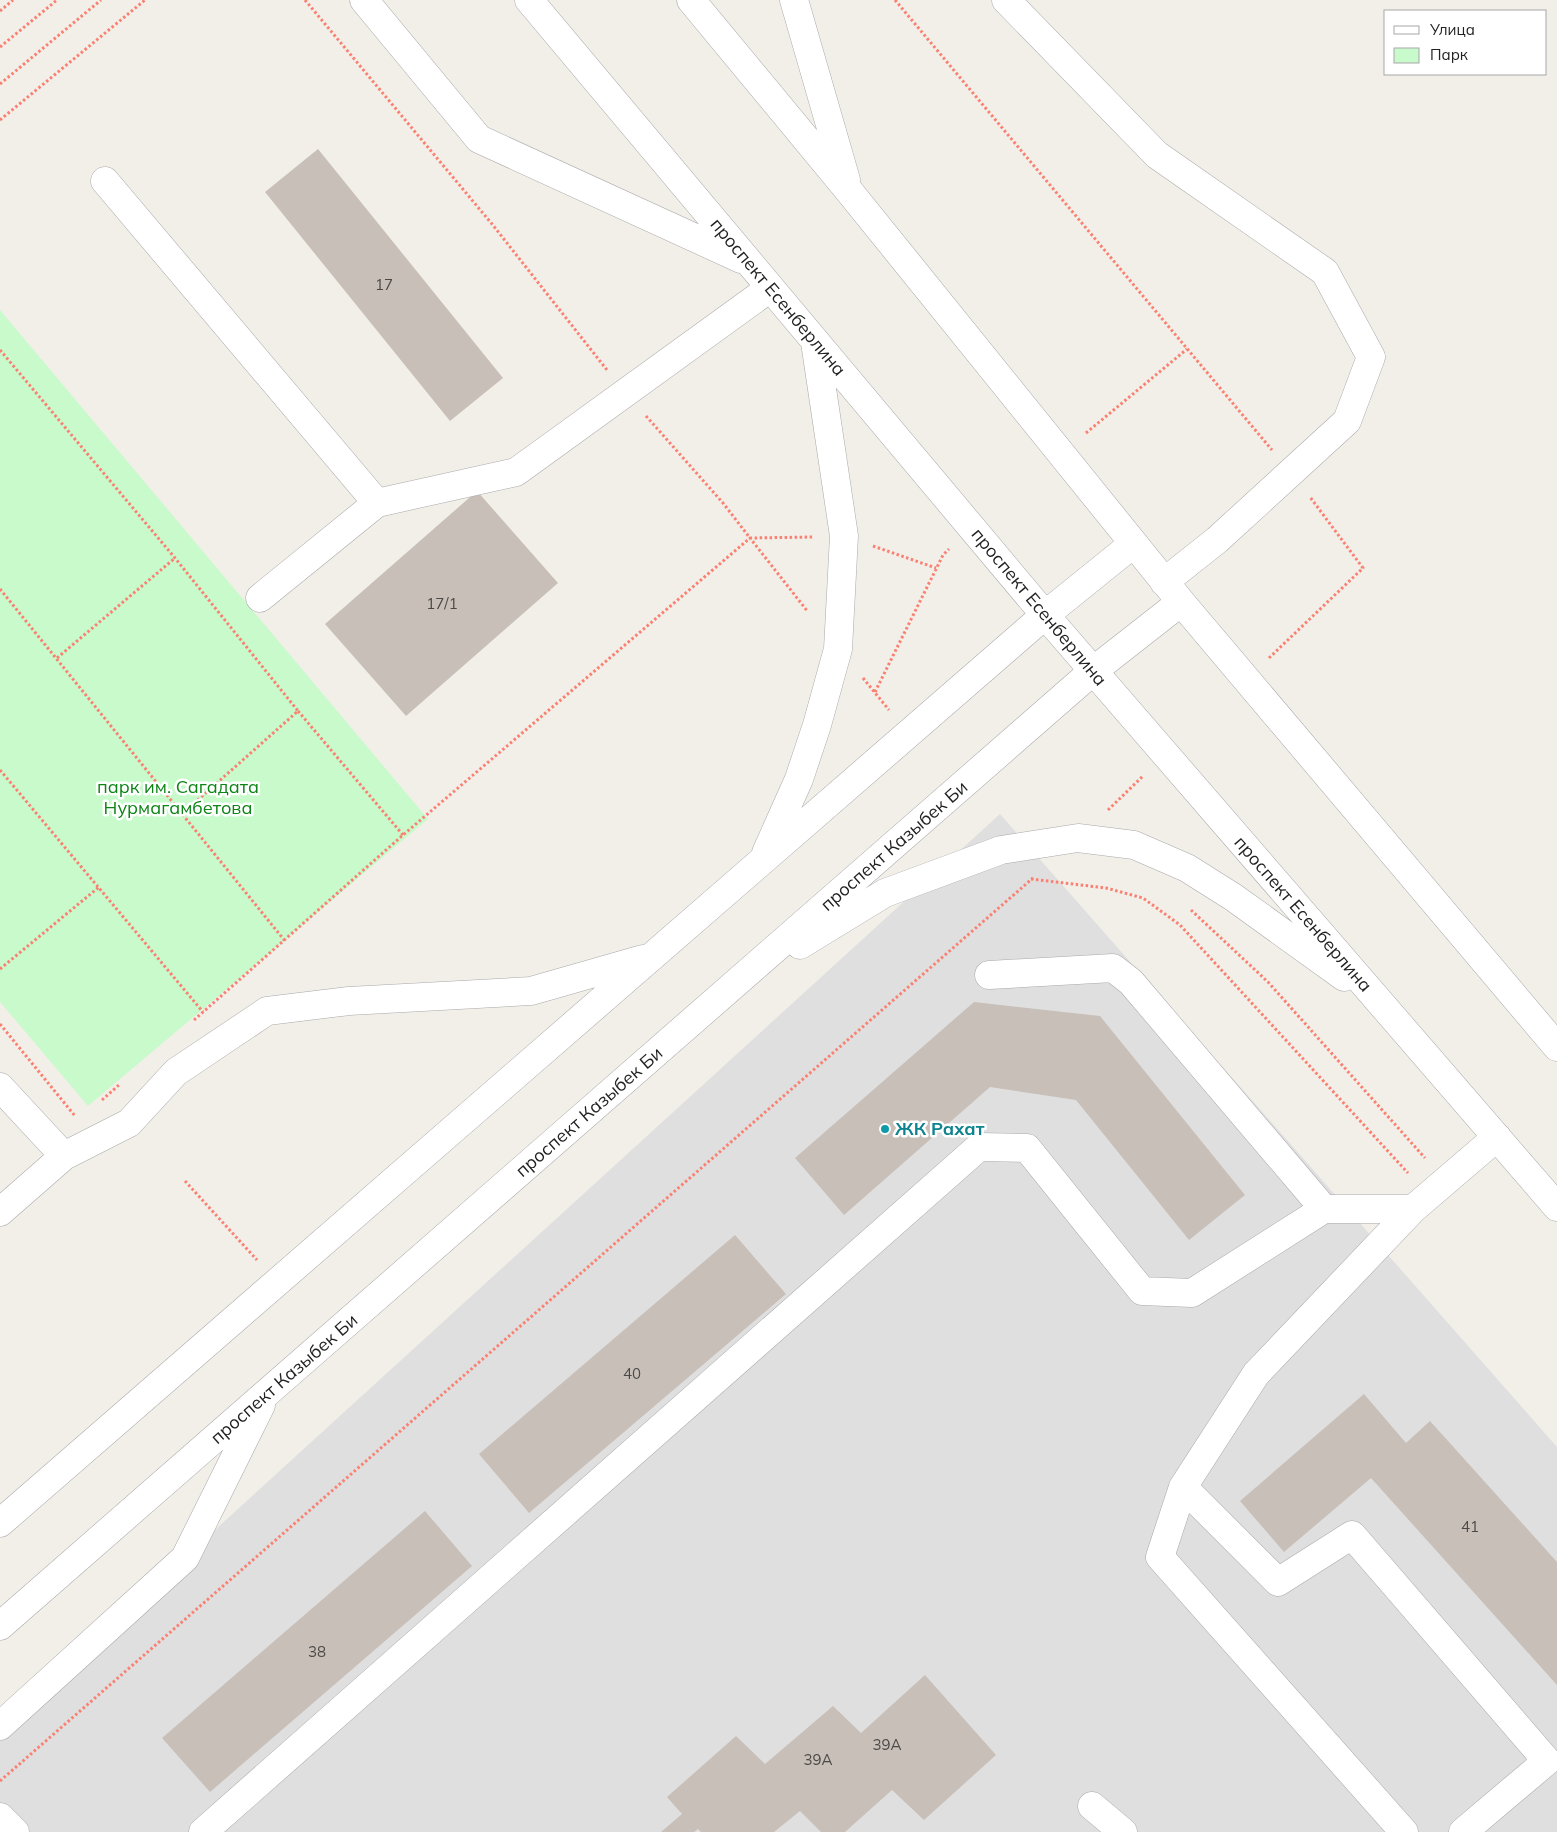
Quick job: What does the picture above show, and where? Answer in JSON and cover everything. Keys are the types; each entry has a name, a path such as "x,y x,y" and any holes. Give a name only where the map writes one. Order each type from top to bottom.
{"street":[{"path":"364,0 479,139 748,262"},
{"name":"проспект Есенберлина","path":"529,0 1045,615 1557,1206"},
{"path":"691,0 849,191 1164,582 1557,1047"},
{"path":"794,0 849,191"},
{"path":"1006,0 1157,154 1324,272 1371,357 1347,420 1217,540 1164,582"},
{"path":"105,181 377,503"},
{"path":"260,598 377,503 516,472 770,288"},
{"path":"762,861 799,779 817,726 838,649 844,536 815,342"},
{"path":"0,1523 1045,615 1133,544"},
{"name":"проспект Казыбек Би","path":"0,1626 1093,671 1181,602"},
{"path":"738,982 885,893 1002,850 1078,838 1134,845 1187,868 1233,897 1384,1006"},
{"path":"0,1212 59,1150 129,1123 176,1072 267,1011 349,1001 531,991 652,957"},
{"path":"989,975 1113,968 1131,982 1324,1209"},
{"path":"0,1087 59,1150"},
{"path":"1404,1832 1160,1557 1183,1488 1256,1374 1429,1195 1496,1137"},
{"path":"203,1832 979,1147 1027,1148 1142,1291 1192,1293 1324,1209 1429,1195"},
{"path":"0,1726 185,1558 267,1393"},
{"path":"1183,1488 1278,1582 1352,1535 1547,1761 1463,1832"},
{"path":"1092,1806 1123,1832"},
{"path":"0,1817 15,1832"}],"path":[{"path":"0,11 13,0"},
{"path":"0,47 57,0"},
{"path":"0,84 101,0"},
{"path":"0,120 145,0"},
{"path":"305,0 492,224 625,392 723,503 908,735"},
{"path":"895,0 1291,472 1363,568 1268,659"},
{"path":"1061,454 1187,349"},
{"path":"0,350 176,558 298,711 404,835"},
{"path":"875,692 943,555 972,528"},
{"path":"189,1024 404,835 750,538 844,536 936,568"},
{"path":"57,658 176,558"},
{"path":"0,589 285,941"},
{"path":"182,814 298,711"},
{"path":"1078,838 1166,755"},
{"path":"0,770 203,1012"},
{"path":"1002,850 1031,879 1106,888 1143,898 1180,925 1429,1195"},
{"path":"0,1781 1037,874"},
{"path":"0,969 100,888"},
{"path":"1190,909 1268,982 1429,1195"},
{"path":"0,1024 79,1121 59,1150"},
{"path":"98,1103 126,1079"},
{"path":"185,1181 277,1282"}],"shaded area":[{"path":"1000,814 1557,1447 1557,1832 0,1832 0,1726"}],"green space":[{"name":"парк им. Сагадата Нурмагамбетова","path":"0,310 428,819 88,1106 0,1002"}],"building":[{"path":"318,149 503,378 450,421 265,192"},
{"path":"477,491 558,583 406,716 325,624"},
{"name":"ЖК Рахат","path":"974,1002 1100,1016 1245,1195 1189,1240 1076,1100 990,1087 844,1215 795,1158"},
{"path":"735,1235 786,1294 529,1513 479,1454"},
{"path":"1364,1394 1406,1443 1430,1421 1557,1562 1557,1685 1371,1478 1284,1552 1240,1501"},
{"path":"425,1511 472,1566 210,1792 162,1738"},
{"path":"925,1675 996,1755 924,1820 892,1790 845,1832 821,1832 800,1811 774,1832 701,1832 698,1829 694,1832 661,1832 682,1814 667,1797 736,1736 765,1764 833,1706 861,1733"}],"place":[{"name":"ЖК Рахат","path":"885,1129"}]}
